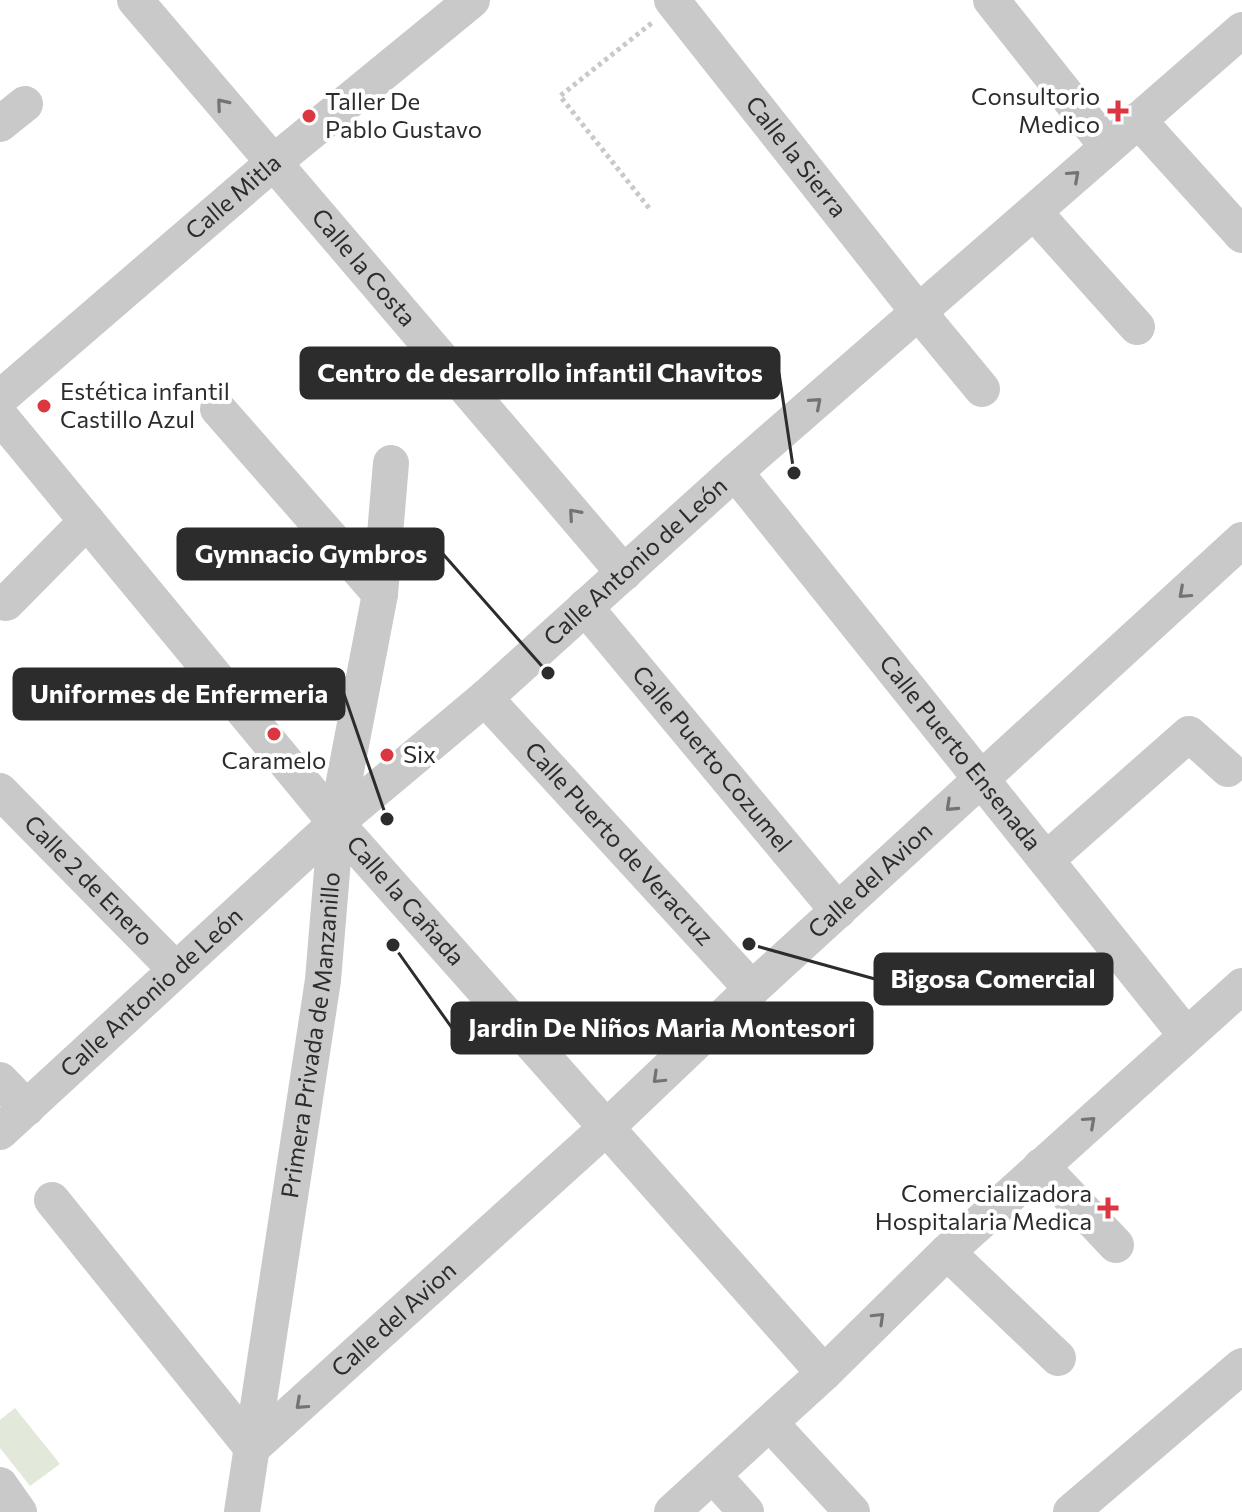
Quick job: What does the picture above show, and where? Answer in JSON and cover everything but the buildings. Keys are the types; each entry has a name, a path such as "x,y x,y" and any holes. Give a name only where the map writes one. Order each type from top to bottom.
{"street":[{"name":"Calle la Costa","path":"135,0 624,573"},
{"name":"Calle Mitla","path":"0,398 273,163 472,0"},
{"path":"991,0 1107,146"},
{"name":"Calle la Sierra","path":"674,2 982,389"},
{"name":"Calle Antonio de León","path":"0,1132 336,823 485,698 735,472 920,314 1242,30"},
{"path":"1138,120 1242,235"},
{"path":"1034,212 1137,327"},
{"path":"218,409 380,594"},
{"name":"Calle la Cañada","path":"0,416 336,823 824,1373"},
{"name":"Primera Privada de Manzanillo","path":"242,1512 323,980 336,823 380,594 391,463"},
{"name":"Calle Puerto Ensenada","path":"735,472 1186,1035"},
{"path":"6,603 87,521"},
{"name":"Calle del Avion","path":"252,1448 606,1128 752,989 1242,540"},
{"name":"Calle Puerto Cozumel","path":"585,607 838,911"},
{"name":"Calle Puerto de Veracruz","path":"485,698 752,989"},
{"path":"1046,860 1189,734 1228,769"},
{"name":"Calle 2 de Enero","path":"0,791 175,969"},
{"path":"672,1512 824,1373 947,1252 1242,986"},
{"path":"0,1080 27,1108"},
{"path":"1041,1166 1116,1245"},
{"path":"52,1200 252,1448"},
{"path":"947,1252 1058,1358"},
{"path":"1071,1512 1242,1366"},
{"path":"770,1423 852,1512"},
{"path":"713,1475 746,1512"},
{"path":"0,1485 19,1512"}],"path":[{"path":"649,208 560,96 674,2"}],"green space":[{"path":"15,1408 60,1464 30,1486 0,1448 0,1420"}],"place":[{"name":"Consultorio Medico","path":"1118,111"},
{"name":"Taller De Pablo Gustavo","path":"309,116"},
{"name":"Estética infantil Castillo Azul","path":"44,406"},
{"name":"Centro de desarrollo infantil Chavitos","path":"794,473"},
{"name":"Gymnacio Gymbros","path":"548,673"},
{"name":"Caramelo","path":"274,734"},
{"name":"Six","path":"387,755"},
{"name":"Uniformes de Enfermeria","path":"387,819"},
{"name":"Bigosa Comercial","path":"749,944"},
{"name":"Jardin De Niños Maria Montesori","path":"393,945"},
{"name":"Comercializadora Hospitalaria Medica","path":"1108,1208"}]}
